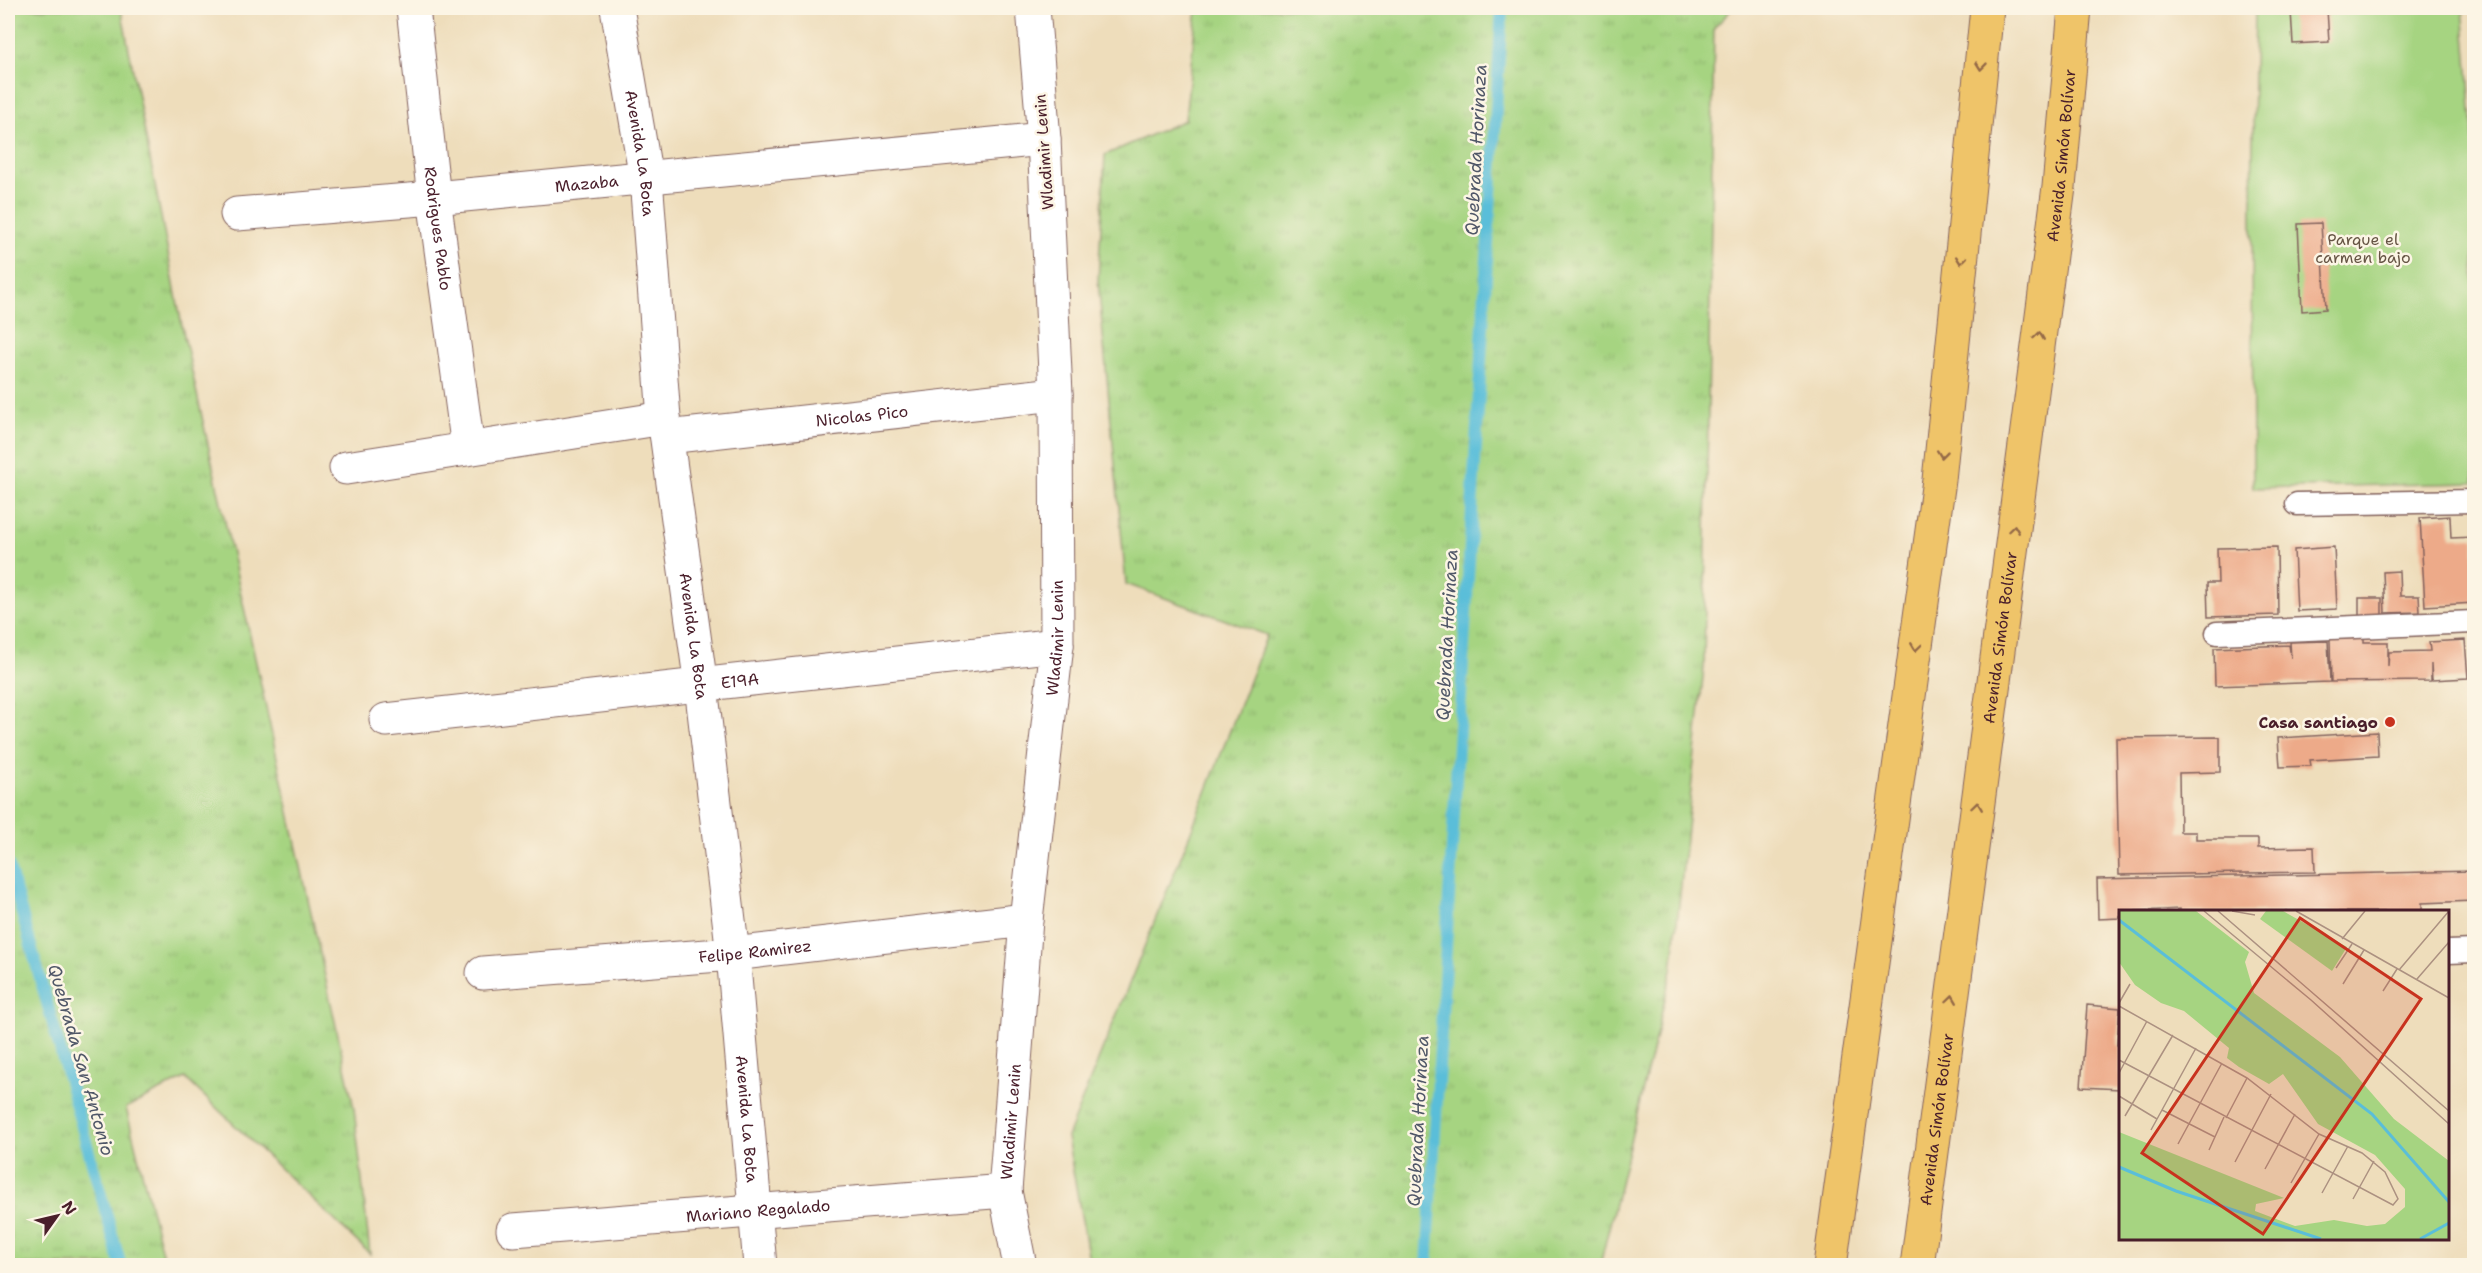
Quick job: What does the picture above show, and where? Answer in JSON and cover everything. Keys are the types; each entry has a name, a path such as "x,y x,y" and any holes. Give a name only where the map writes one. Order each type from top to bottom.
{"highway":[{"path":"1830,1266 1939,480 1987,8"},
{"name":"Avenida Simón Bolívar","path":"1917,1266 2059,188 2075,8"}],"street":[{"name":"Rodrigues Pablo","path":"413,8 434,198 468,448"},
{"name":"Avenida La Bota","path":"618,8 646,178 665,428 701,686 734,954 760,1266"},
{"name":"Wladimir Lenin","path":"1020,1266 1005,1191 1026,920 1057,645 1056,394 1044,139 1033,8"},
{"name":"Mazaba","path":"237,214 434,198 1044,139"},
{"name":"Nicolas Pico","path":"346,468 468,448 665,428 1056,394"},
{"name":"E19A","path":"386,720 1057,645"},
{"name":"Felipe Ramirez","path":"483,973 734,954 1026,920"},
{"name":"Mariano Regalado","path":"513,1230 1005,1191"}],"lane":[{"path":"2297,504 2475,501"},
{"path":"2217,633 2475,622"},
{"path":"2449,952 2475,951"}],"green space":[{"path":"8,8 121,8 182,326 354,1108 370,1254 185,1078 126,1108 165,1265 8,1265"},
{"path":"1197,8 1733,8 1714,28 1704,667 1672,970 1600,1265 1090,1265 1067,1137 1186,844 1267,635 1126,584 1098,281 1105,155 1185,120"},
{"name":"Parque el carmen bajo","path":"2255,8 2463,8 2474,145 2474,483 2253,488 2252,205"}],"building":[{"path":"2327,9 2329,42 2293,44 2291,11"},
{"path":"2321,223 2326,309 2302,311 2298,224"},
{"path":"2450,516 2451,538 2474,537 2474,603 2425,606 2420,518"},
{"path":"2277,547 2278,615 2208,617 2207,583 2218,583 2217,548"},
{"path":"2334,547 2337,609 2297,611 2294,550"},
{"path":"2399,571 2400,596 2419,596 2420,612 2385,613 2383,572"},
{"path":"2359,598 2382,598 2382,619 2359,619"},
{"path":"2364,638 2364,642 2388,642 2388,666 2389,652 2430,651 2429,642 2465,640 2468,678 2432,680 2431,664 2431,681 2331,682 2330,639"},
{"path":"2328,641 2330,682 2215,686 2214,648 2289,645 2291,658 2290,642"},
{"path":"2377,732 2378,756 2310,760 2311,766 2280,767 2278,738"},
{"path":"2220,737 2220,772 2179,773 2180,832 2196,832 2196,839 2258,839 2258,848 2314,847 2315,872 2119,875 2116,738"},
{"path":"2474,871 2474,901 2422,903 2422,910 2119,910 2119,918 2098,919 2097,879"},
{"path":"2087,1005 2119,1008 2117,1045 2119,1046 2119,1089 2081,1087"}],"waterway":[{"name":"Quebrada Horinaza","path":"1427,1266 1502,8"},
{"name":"Quebrada San Antonio","path":"8,864 121,1266"}],"place":[{"name":"Casa santiago","path":"2390,722"}]}
